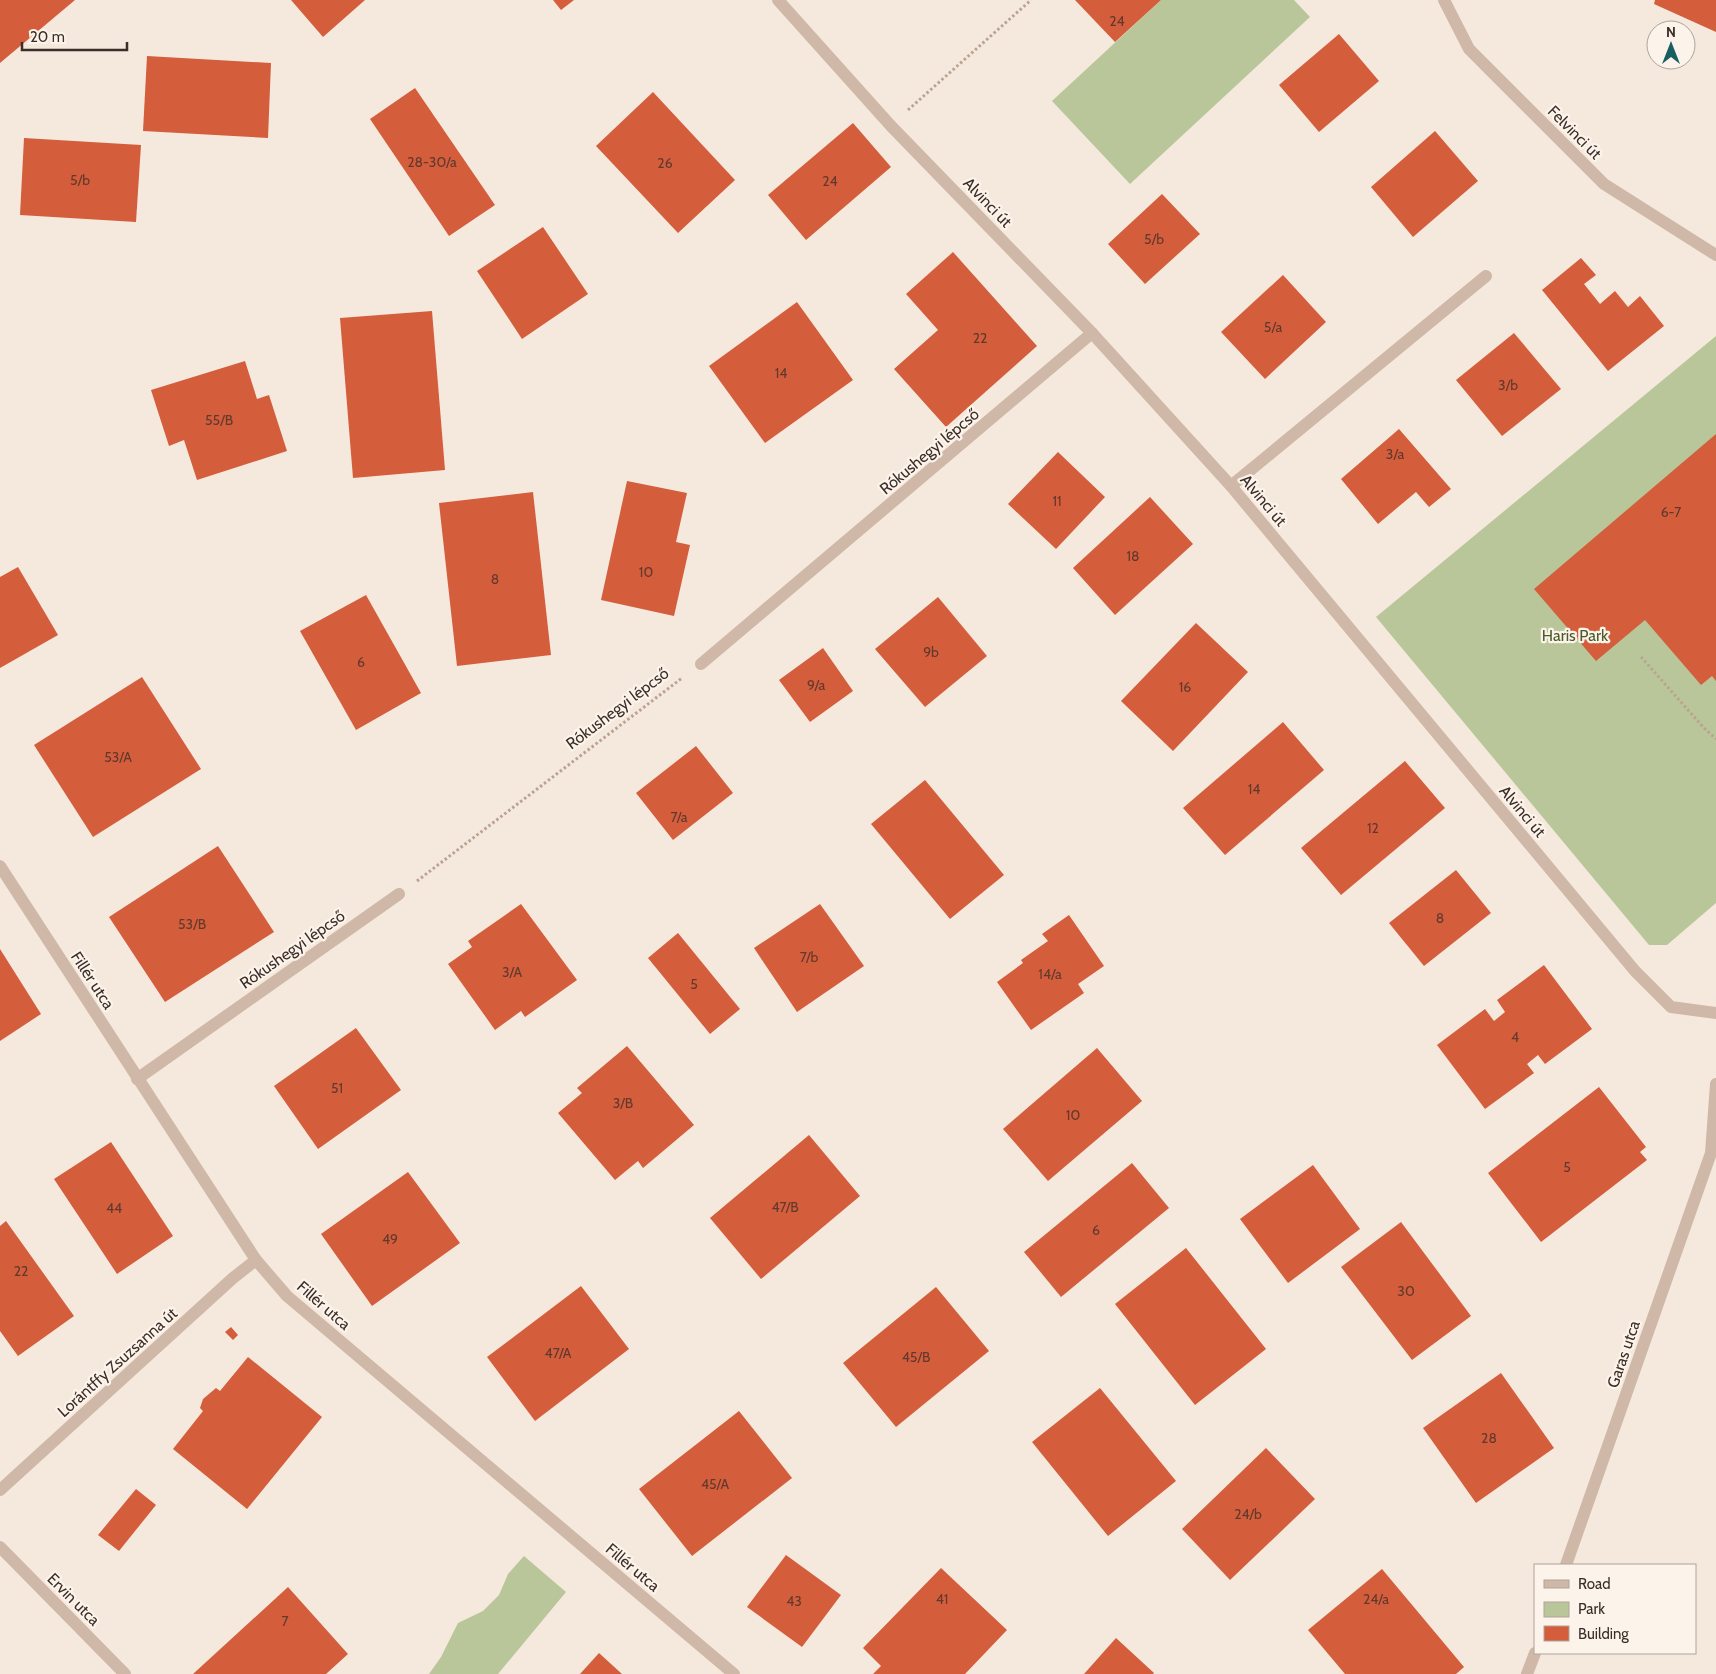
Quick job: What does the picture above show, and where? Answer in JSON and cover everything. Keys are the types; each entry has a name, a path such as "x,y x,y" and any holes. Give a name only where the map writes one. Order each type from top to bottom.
{"street":[{"name":"Alvinci út","path":"778,0 891,126 1092,333 1231,486 1636,971 1671,1007 1716,1013"},
{"name":"Felvinci út","path":"1444,0 1469,49 1604,184 1716,255"},
{"path":"1231,486 1486,276"},
{"name":"Rókushegyi lépcső","path":"701,664 1092,333"},
{"name":"Fillér utca","path":"0,866 256,1260 287,1296 734,1674"},
{"name":"Rókushegyi lépcső","path":"137,1079 399,894"},
{"name":"Garas utca","path":"1566,1564 1713,1153 1716,1084"},
{"name":"Lorántffy Zsuzsanna út","path":"0,1490 233,1278 256,1260"},
{"name":"Ervin utca","path":"0,1547 125,1674"},
{"path":"1527,1674 1535,1654"}],"path":[{"path":"891,126 1031,0"},
{"path":"1641,657 1716,739"},
{"name":"Rókushegyi lépcső","path":"399,894 701,664"}],"green space":[{"path":"1161,0 1294,0 1310,17 1130,184 1052,101"},
{"name":"Haris Park","path":"1716,336 1716,903 1667,945 1649,945 1376,617"},
{"path":"524,1556 566,1592 498,1674 429,1674 441,1657 458,1623 483,1611 499,1595 508,1574"}],"building":[{"path":"0,0 75,0 0,63"},
{"path":"291,0 365,0 323,37"},
{"path":"553,0 574,0 561,10"},
{"path":"1075,0 1161,0 1115,42"},
{"path":"1655,0 1716,0 1716,32 1696,23 1696,20 1689,20 1654,4"},
{"path":"1339,34 1379,81 1319,132 1279,85"},
{"path":"147,56 271,63 268,138 143,131"},
{"path":"415,88 495,205 449,236 370,119"},
{"path":"653,92 735,180 678,233 596,146"},
{"path":"853,123 891,167 806,240 768,195"},
{"path":"1435,131 1478,181 1413,237 1371,187"},
{"path":"24,138 141,145 136,222 20,215"},
{"path":"1162,194 1200,234 1145,284 1108,244"},
{"path":"543,227 588,294 522,339 477,271"},
{"path":"953,252 1037,346 946,427 894,369 938,330 906,294"},
{"path":"1581,258 1596,275 1584,284 1600,304 1615,291 1628,307 1640,296 1664,326 1608,371 1542,290"},
{"path":"1283,275 1326,322 1265,379 1221,332"},
{"path":"797,302 853,380 765,443 709,366"},
{"path":"432,311 445,470 353,478 340,318"},
{"path":"1514,333 1561,389 1502,436 1456,380"},
{"path":"245,361 257,399 269,395 287,451 197,480 184,440 169,446 151,390"},
{"path":"1399,429 1451,489 1429,507 1416,492 1378,524 1341,479"},
{"path":"1716,434 1716,681 1712,676 1701,685 1645,620 1596,661 1534,589"},
{"path":"1058,452 1105,497 1056,549 1008,504"},
{"path":"627,481 687,493 676,542 690,545 674,616 601,600"},
{"path":"533,492 551,655 457,666 439,503"},
{"path":"1150,497 1193,544 1115,615 1073,568"},
{"path":"18,567 58,635 0,668 0,577"},
{"path":"366,595 421,693 356,730 300,631"},
{"path":"938,597 987,656 925,707 875,649"},
{"path":"1196,623 1248,672 1173,751 1121,701"},
{"path":"823,648 853,691 810,722 779,680"},
{"path":"142,677 201,769 93,837 34,745"},
{"path":"1283,722 1324,770 1225,855 1183,808"},
{"path":"696,746 733,793 673,840 636,793"},
{"path":"1405,761 1445,808 1341,895 1301,848"},
{"path":"925,780 1004,875 950,919 871,824"},
{"path":"218,846 274,932 165,1002 109,917"},
{"path":"1456,870 1491,913 1424,966 1389,923"},
{"path":"521,904 577,980 525,1017 521,1011 495,1030 448,964 472,947 468,941"},
{"path":"820,904 864,966 797,1012 754,948"},
{"path":"1069,915 1104,966 1078,984 1084,993 1031,1030 997,982 1023,963 1021,960 1048,941 1042,934"},
{"path":"678,933 740,1009 710,1034 648,958"},
{"path":"0,949 41,1014 0,1041"},
{"path":"1544,965 1592,1029 1545,1064 1538,1055 1527,1064 1534,1073 1485,1109 1437,1045 1485,1009 1494,1021 1505,1012 1497,1000"},
{"path":"356,1028 401,1090 318,1149 274,1086"},
{"path":"627,1046 694,1125 643,1168 638,1161 615,1180 558,1113 582,1093 577,1088"},
{"path":"1097,1048 1142,1101 1048,1181 1003,1129"},
{"path":"1599,1087 1646,1147 1640,1152 1647,1160 1541,1242 1488,1173"},
{"path":"809,1135 860,1196 761,1279 710,1218"},
{"path":"111,1142 173,1236 117,1274 54,1179"},
{"path":"1132,1163 1169,1208 1061,1297 1024,1252"},
{"path":"1313,1165 1360,1229 1288,1283 1240,1219"},
{"path":"408,1172 460,1243 372,1306 321,1234"},
{"path":"6,1221 74,1316 18,1356 0,1331 0,1226"},
{"path":"1401,1222 1471,1316 1412,1360 1341,1267"},
{"path":"1186,1248 1266,1349 1195,1405 1115,1304"},
{"path":"581,1286 629,1349 535,1421 487,1357"},
{"path":"936,1287 989,1351 896,1427 843,1363"},
{"path":"231,1327 238,1335 233,1340 225,1332"},
{"path":"248,1357 322,1417 247,1509 173,1449 203,1411 200,1408 203,1399 216,1388 220,1391"},
{"path":"1501,1373 1554,1448 1476,1503 1423,1428"},
{"path":"1100,1388 1176,1481 1108,1536 1032,1442"},
{"path":"739,1411 792,1478 692,1556 639,1489"},
{"path":"1266,1448 1315,1499 1230,1580 1182,1529"},
{"path":"136,1489 156,1505 119,1551 98,1535"},
{"path":"786,1555 841,1595 802,1647 747,1607"},
{"path":"941,1568 1007,1630 965,1674 873,1674 881,1666 863,1648"},
{"path":"1382,1569 1464,1667 1456,1674 1345,1674 1308,1630"},
{"path":"288,1587 348,1654 326,1674 193,1674"},
{"path":"1116,1638 1154,1673 1084,1674"},
{"path":"599,1653 622,1674 580,1674"}]}
